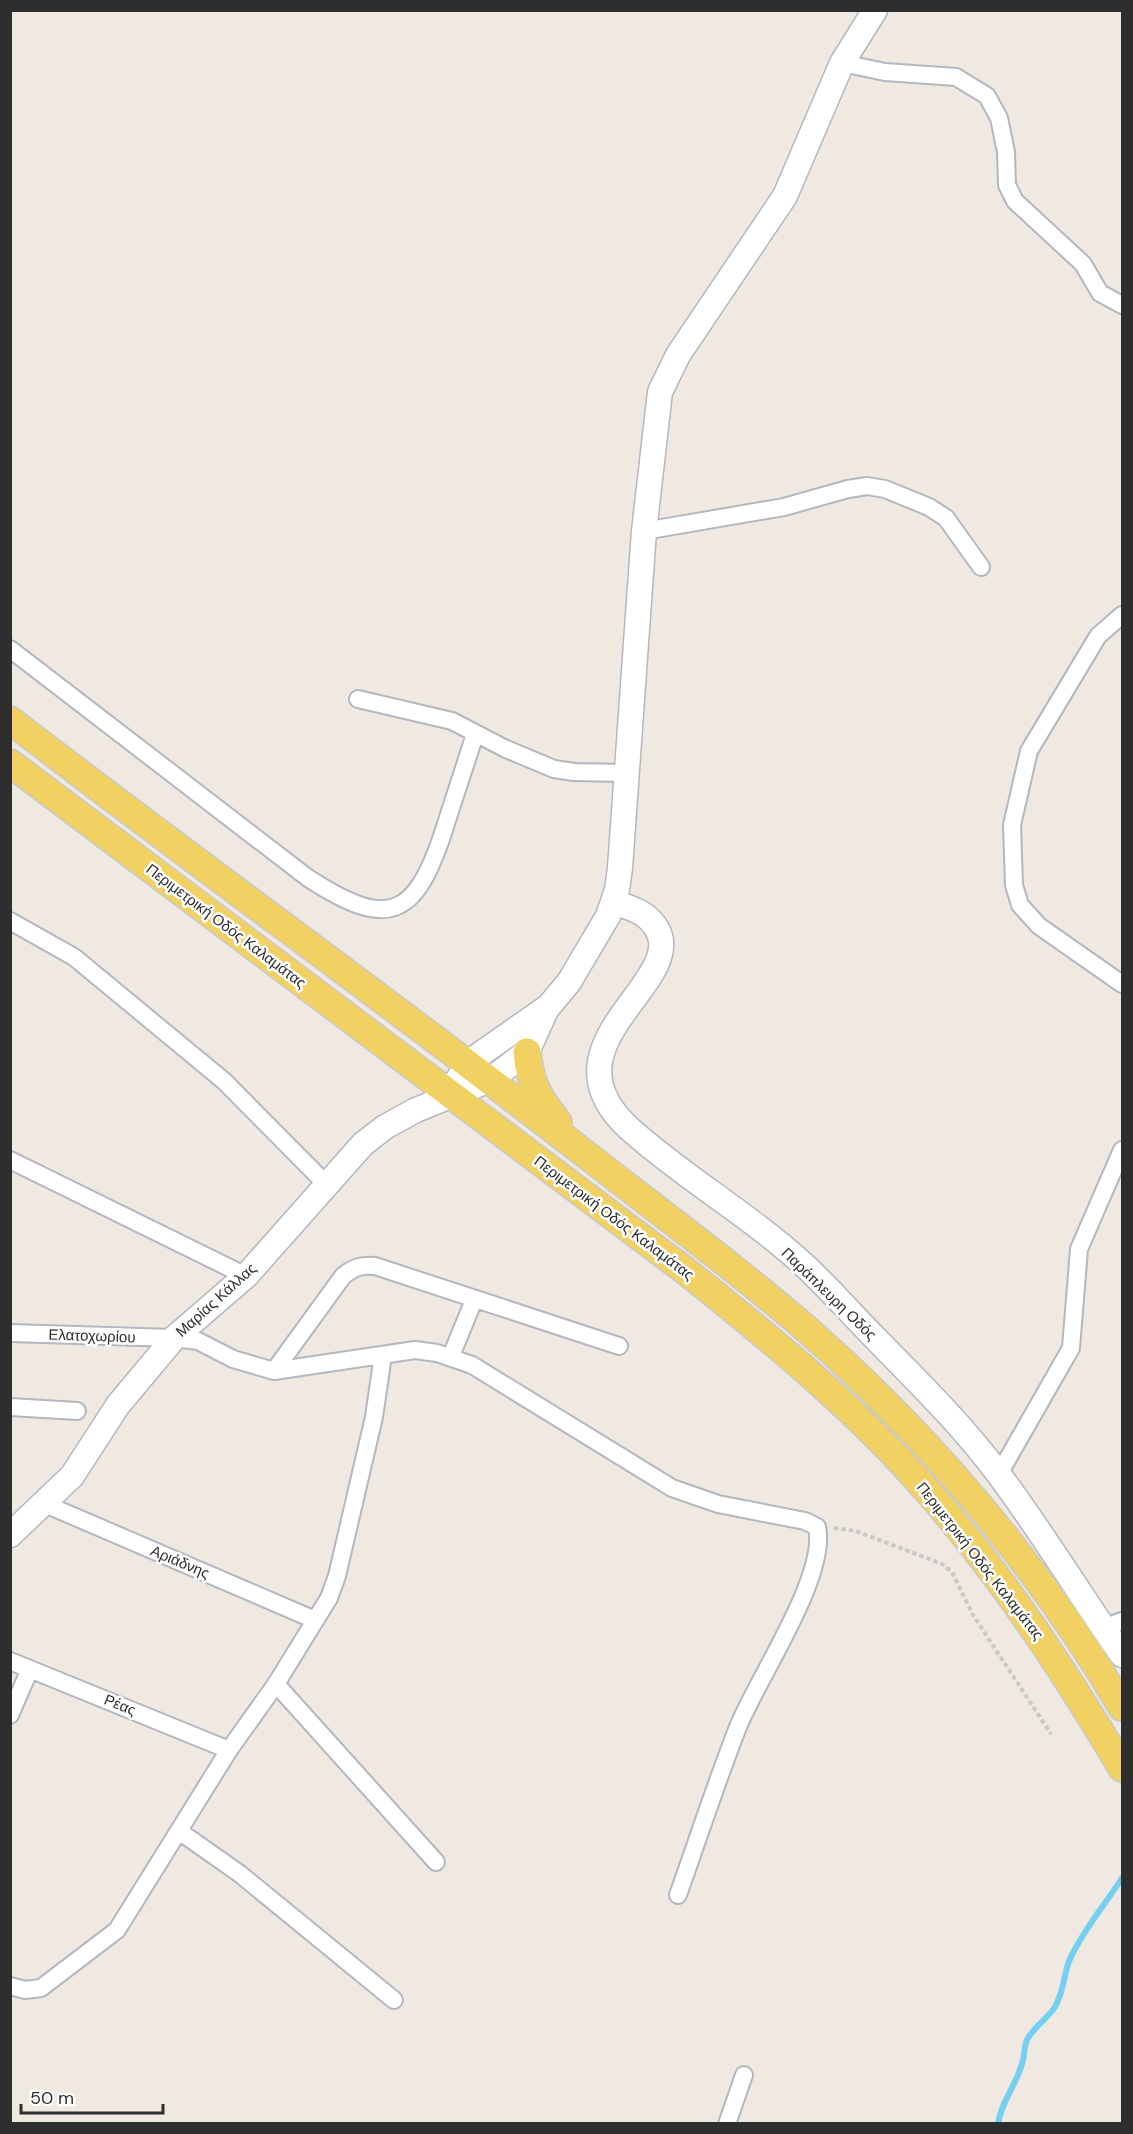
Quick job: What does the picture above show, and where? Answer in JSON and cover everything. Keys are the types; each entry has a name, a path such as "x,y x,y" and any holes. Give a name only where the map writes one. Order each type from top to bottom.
{"main road":[{"name":"Περιμετρική Οδός Καλαμάτας","path":"10,720 95,786 469,1062 705,1246 810,1333 903,1420 975,1499 1098,1666 1122,1707"},
{"name":"Περιμετρική Οδός Καλαμάτας","path":"10,763 448,1095 687,1272 789,1356 878,1439 950,1518 1024,1615 1072,1684 1122,1768"},
{"path":"527,1052 531,1081 541,1101 598,1164"}],"street":[{"path":"527,1052 549,1005 578,970 614,902 621,861 625,773 644,531 660,392 667,373 785,196 842,63 875,10"},
{"path":"842,63 885,72 956,77 987,96 999,118 1006,152 1007,185 1015,201 1083,264 1100,292 1122,305"},
{"path":"644,531 784,507 867,486 885,489 929,507 946,518 981,567"},
{"path":"1122,615 1098,636 1029,751 1012,825 1014,885 1020,905 1039,926 1122,984"},
{"path":"10,649 309,878 341,898 368,908 404,904 420,888 435,856 475,734"},
{"path":"358,699 435,716 554,769 574,772 625,773"},
{"name":"Παράπλευρη Οδός","path":"614,902 650,920 657,930 660,949 656,969 612,1029 603,1047 600,1074 608,1104 632,1132 803,1264 925,1389 999,1474 1113,1625 1122,1655"},
{"path":"10,921 74,957 224,1081 326,1184"},
{"path":"448,1095 469,1062 549,1005"},
{"name":"Μαρίας Κάλλας","path":"10,1535 72,1476 118,1405 174,1338 246,1276 363,1144 385,1127 448,1095 490,1080 527,1052"},
{"path":"999,1474 1071,1348 1079,1249 1122,1150"},
{"path":"10,1160 246,1276"},
{"path":"274,1371 343,1276 363,1265 375,1266 619,1346"},
{"path":"451,1356 474,1300"},
{"name":"Ελατοχωρίου","path":"10,1333 174,1338 198,1341 233,1359 274,1371"},
{"path":"274,1371 415,1350 451,1356 480,1370 672,1488 718,1504 805,1521 817,1527 819,1554 805,1594 738,1726 678,1895"},
{"path":"10,1986 25,1990 41,1988 105,1942 121,1925 229,1750 276,1684 329,1598 337,1576 374,1417 382,1354"},
{"path":"10,1407 77,1412"},
{"name":"Αριάδνης","path":"45,1504 315,1620"},
{"name":"Ρέας","path":"10,1661 229,1750"},
{"path":"10,1715 30,1668"},
{"path":"276,1684 436,1862"},
{"path":"180,1831 240,1874 394,2000"},
{"path":"727,2124 744,2075"}],"path":[{"path":"817,1527 856,1531 942,1564 952,1572 972,1615 1051,1734"}],"waterway":[{"path":"998,2124 1002,2108 1021,2068 1027,2040 1055,2007 1075,1948 1122,1878"}]}
